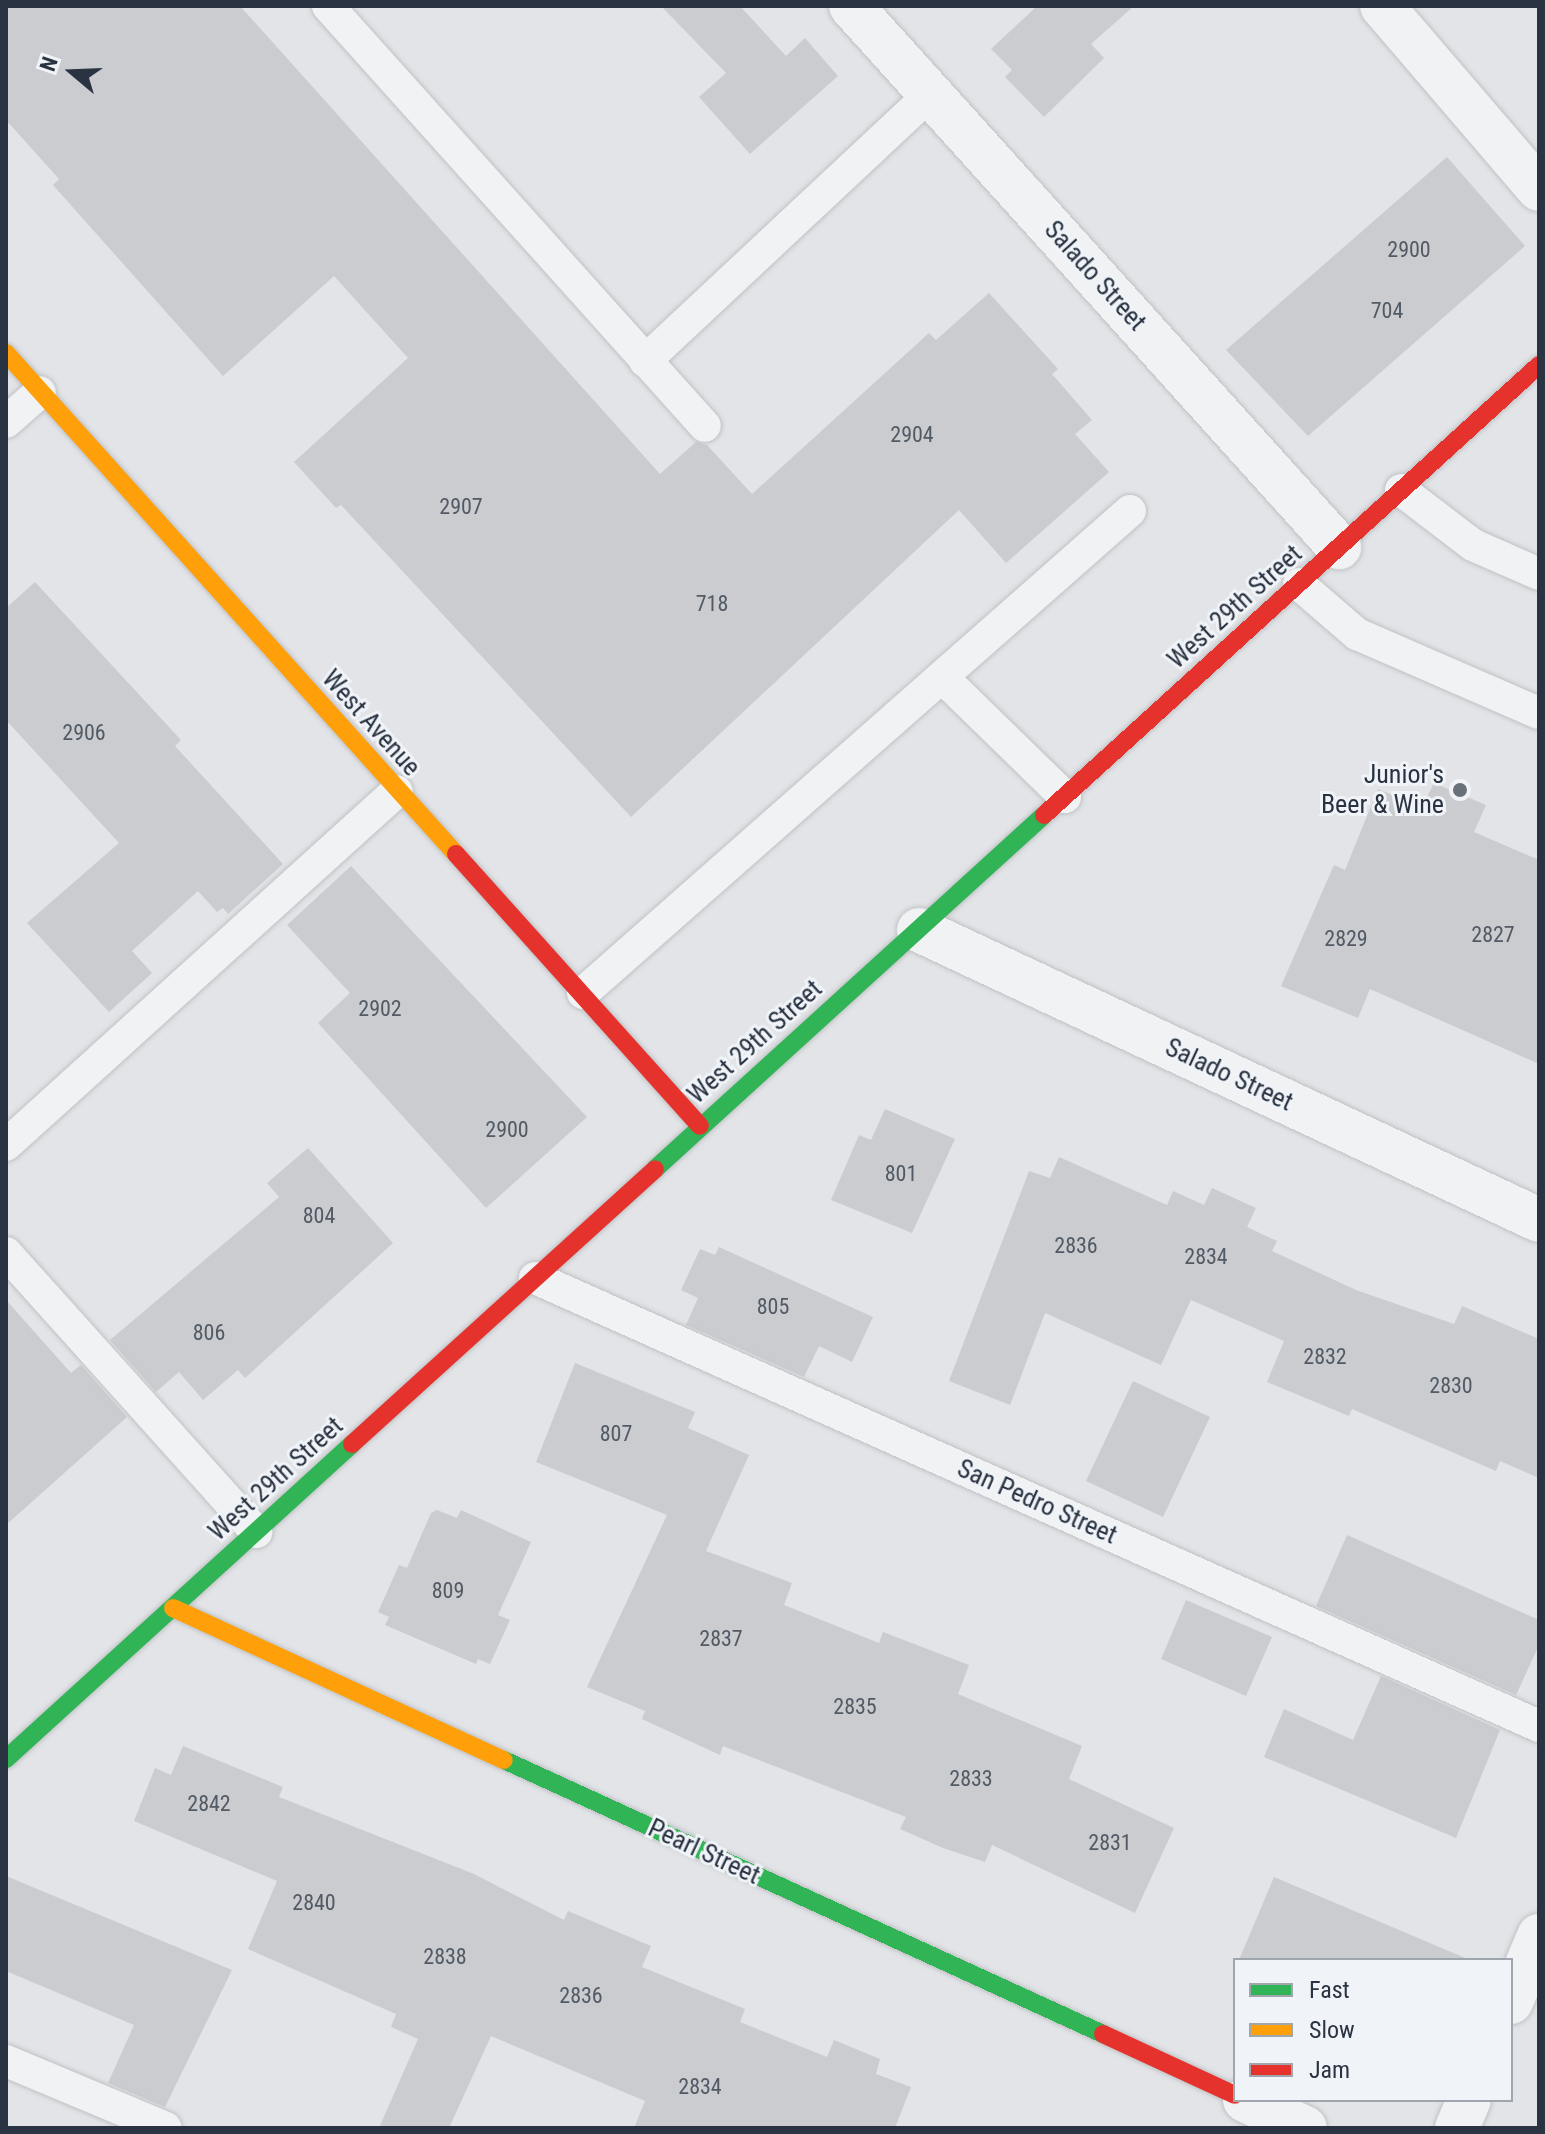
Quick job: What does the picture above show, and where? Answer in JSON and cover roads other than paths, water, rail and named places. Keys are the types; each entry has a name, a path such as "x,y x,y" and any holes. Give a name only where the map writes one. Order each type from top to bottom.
{"street":[{"name":"Salado Street","path":"851,6 1339,547"},
{"path":"1382,6 1539,189"},
{"name":"West Avenue","path":"6,353 700,1126"},
{"name":"West 29th Street","path":"6,1759 1539,365"},
{"name":"Salado Street","path":"919,930 1539,1220"},
{"name":"Pearl Street","path":"173,1608 1233,2094"},
{"path":"1513,1997 1539,1936"},
{"path":"1249,2102 1305,2128"},
{"path":"1457,2128 1468,2102"}],"lane":[{"path":"328,6 705,426"},
{"path":"645,361 930,94"},
{"path":"6,422 40,392"},
{"path":"1401,490 1473,545 1539,574"},
{"path":"583,993 1130,511"},
{"path":"1299,584 1357,634 1539,713"},
{"path":"942,677 1065,797"},
{"path":"6,1145 397,791"},
{"path":"6,1253 256,1532"},
{"name":"San Pedro Street","path":"535,1278 1539,1726"},
{"path":"6,2061 166,2128"}],"place":[{"name":"Junior's Beer & Wine","path":"1460,790"}]}
